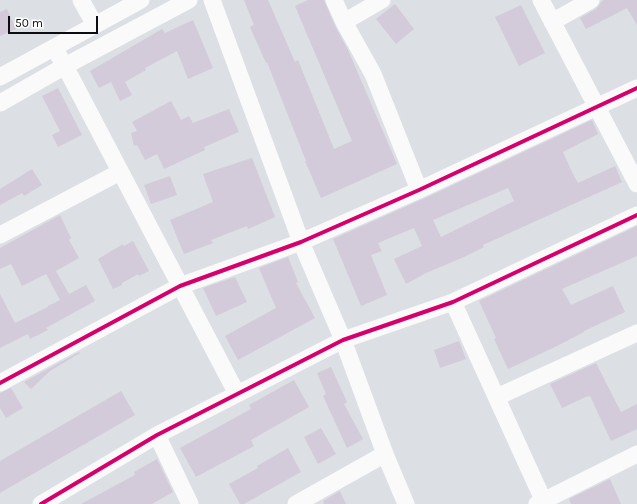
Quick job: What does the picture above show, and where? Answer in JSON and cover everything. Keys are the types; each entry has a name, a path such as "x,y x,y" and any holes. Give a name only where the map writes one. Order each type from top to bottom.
{"street":[{"path":"81,0 95,25"},
{"path":"0,76 141,0"},
{"path":"0,103 65,66 188,0"},
{"path":"212,0 301,242 342,340 385,454 406,504"},
{"path":"334,0 344,22 373,74 419,190"},
{"path":"344,22 382,0"},
{"path":"541,0 637,184"},
{"path":"552,22 591,0"},
{"path":"54,48 65,66 237,394"},
{"path":"0,383 180,286 301,242 419,190 637,88"},
{"path":"0,235 120,172"},
{"path":"41,504 157,435 342,340 454,302 637,215"},
{"path":"454,302 497,397 542,503 637,454"},
{"path":"497,397 637,333"},
{"path":"157,435 190,504"},
{"path":"296,504 385,454"}],"building":[{"path":"244,0 268,0 295,62 298,60 334,149 352,141 295,6 308,0 324,0 335,26 348,50 397,164 321,198 305,161 267,62 266,63 250,27 254,25"},
{"path":"604,0 637,0 637,25 627,8 586,29 580,18 596,9"},
{"path":"395,4 414,29 396,44 376,19"},
{"path":"521,5 545,53 519,66 495,17"},
{"path":"7,9 16,29 0,36 0,12"},
{"path":"193,20 213,68 188,79 177,51 145,68 146,70 125,82 132,95 120,101 111,82 99,88 90,71 162,29 165,33"},
{"path":"58,88 82,135 58,147 52,135 60,131 42,96"},
{"path":"171,101 181,120 189,116 193,123 229,109 239,132 204,147 205,150 164,169 157,154 145,160 137,145 134,146 131,133 137,131 132,122"},
{"path":"592,120 598,134 563,152 572,172 578,183 615,166 622,182 483,245 484,247 426,273 406,284 394,259 422,246 414,228 378,243 382,251 371,255 387,295 361,306 333,239 423,199","holes":["508,188 514,201 441,237 433,220"]},
{"path":"252,158 275,217 248,229 247,226 211,240 213,243 184,254 170,220 213,202 203,174"},
{"path":"32,169 42,185 24,196 22,193 0,205 0,189"},
{"path":"170,176 177,195 151,204 144,185"},
{"path":"60,215 71,238 69,240 79,258 56,271 69,294 86,285 95,301 46,328 48,330 30,339 28,334 0,348 0,294 15,323 60,300 46,274 22,286 11,264 0,269 0,248"},
{"path":"637,226 637,256 562,289 571,305 613,286 625,312 508,369 479,301"},
{"path":"133,241 149,271 139,276 138,274 122,283 122,285 113,289 98,259 123,244 124,246"},
{"path":"288,257 298,282 296,283 315,318 238,360 225,336 276,308 259,268"},
{"path":"235,277 247,302 216,316 203,288"},
{"path":"459,341 466,359 440,368 434,350"},
{"path":"79,352 80,353 50,371 31,389 24,382"},
{"path":"596,363 621,412 637,404 637,429 611,441 590,396 562,408 550,384"},
{"path":"331,367 347,402 344,404 363,439 347,448 323,396 326,394 317,373"},
{"path":"294,380 309,407 251,440 254,446 196,477 180,448 251,409 249,405"},
{"path":"11,388 23,408 6,418 0,408 0,393"},
{"path":"121,391 135,415 0,493 0,461"},
{"path":"321,428 336,454 318,464 304,437"},
{"path":"288,448 301,472 244,504 240,504 229,484 258,468 257,466"},
{"path":"157,459 173,492 152,504 81,504 135,475 134,472"},
{"path":"610,479 621,504 571,504 569,499"},
{"path":"340,491 346,504 324,504 323,501"}],"cycle path":[{"path":"0,383 180,286 301,242 419,190 637,88"},
{"path":"41,504 157,435 343,340 453,302 637,215"}]}
